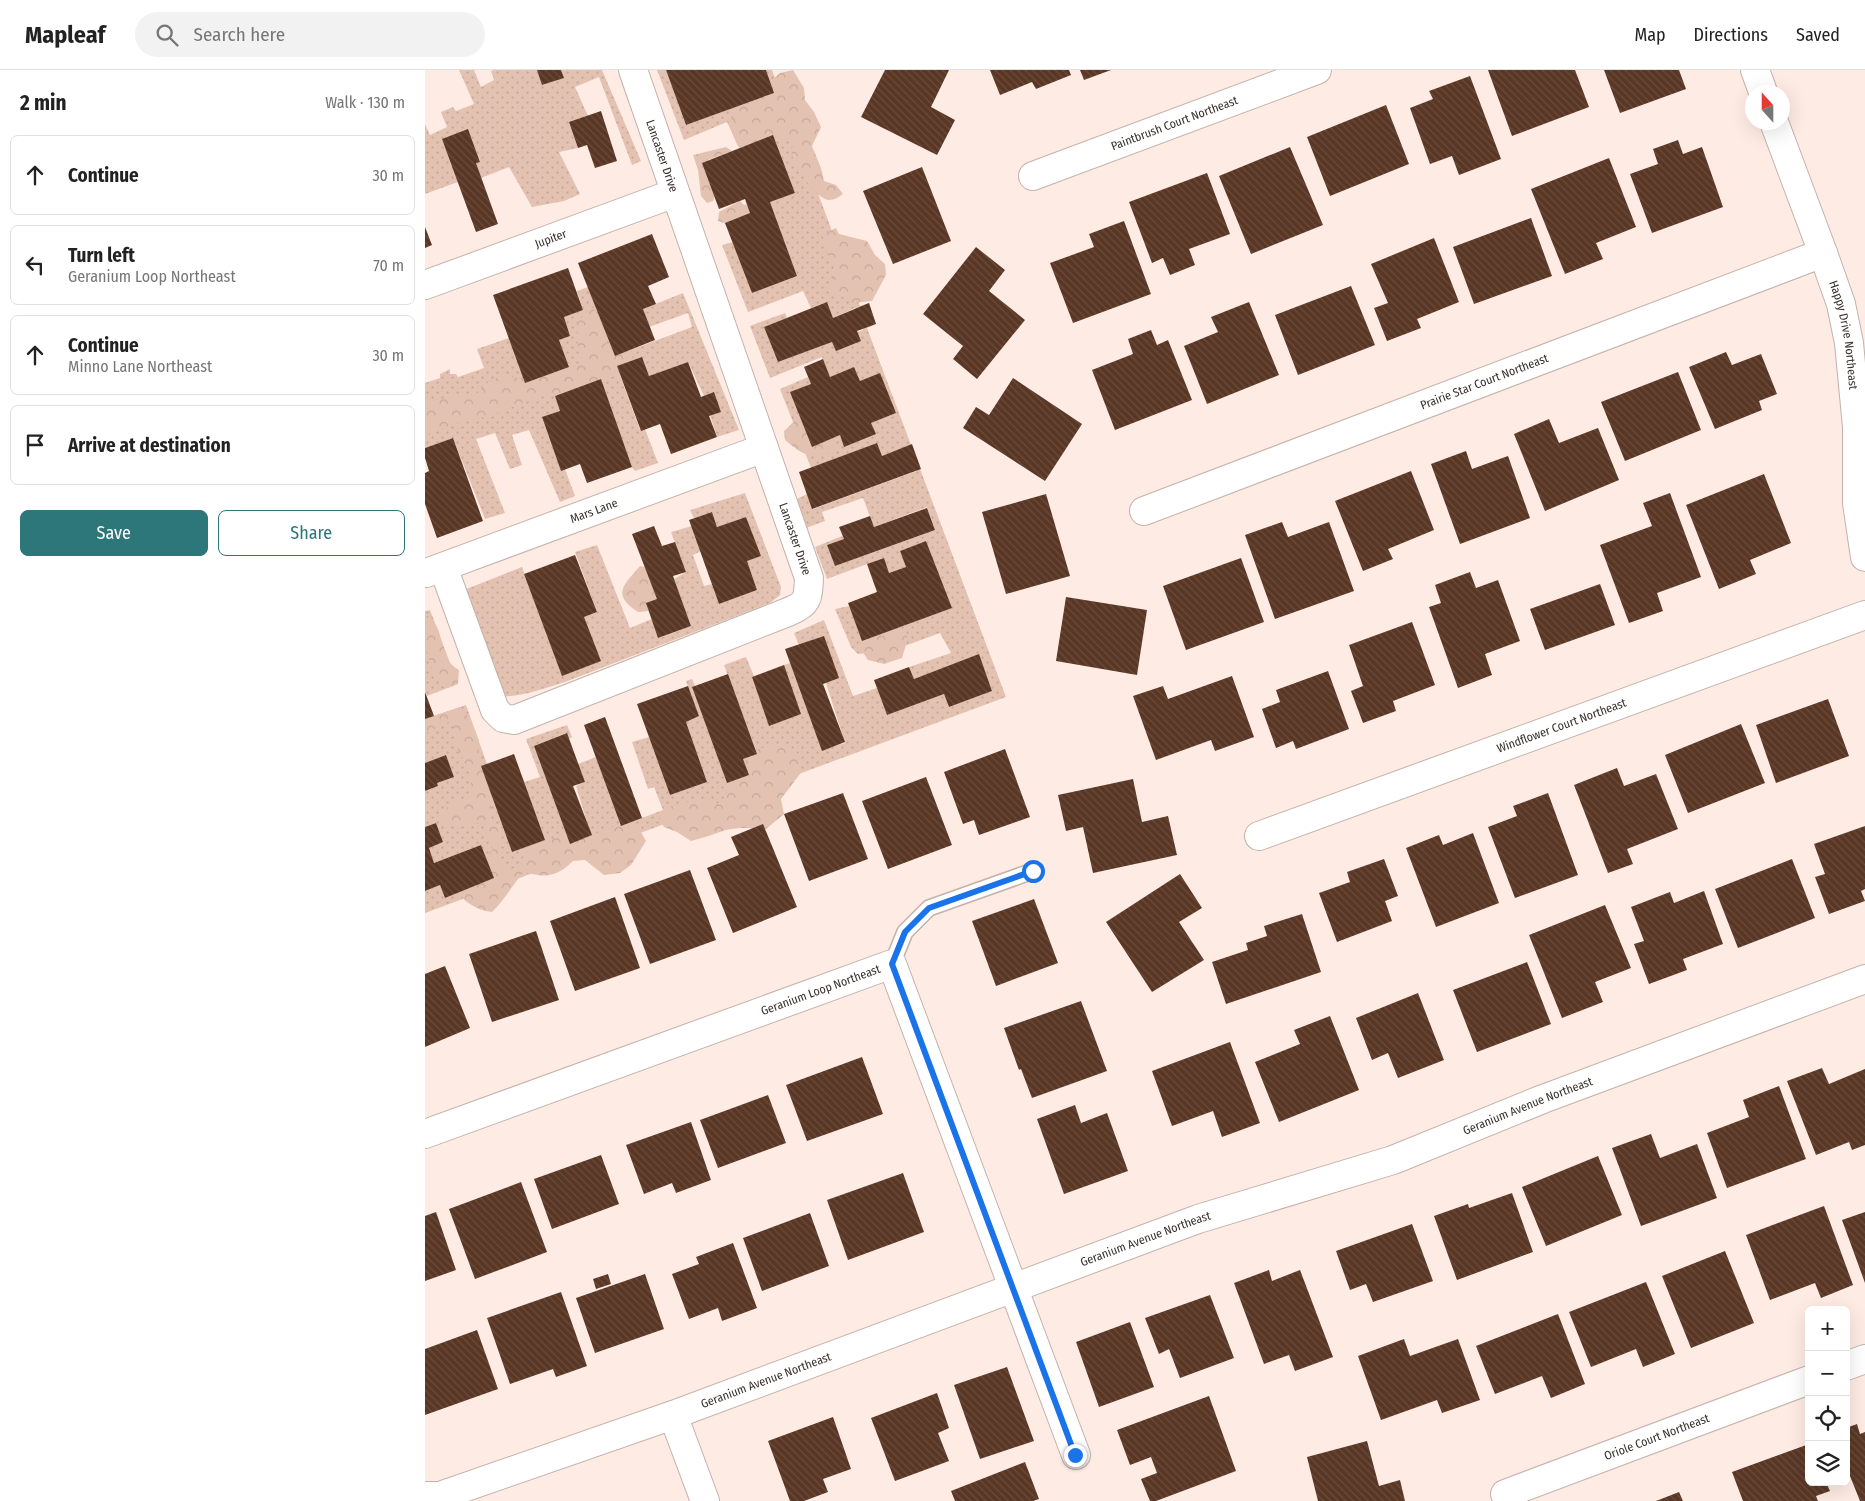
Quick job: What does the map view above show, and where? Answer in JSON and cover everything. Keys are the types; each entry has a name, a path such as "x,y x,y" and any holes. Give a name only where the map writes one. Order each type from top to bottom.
{"street":[{"name":"Lancaster Drive","path":"434,571 495,710 503,718 515,720 801,606 808,597 809,578 633,70"},
{"name":"Paintbrush Court Northeast","path":"1033,176 1317,70"},
{"path":"1755,70 1760,85"},
{"name":"Happy Drive Northeast","path":"1778,130 1841,304 1861,426 1857,503 1865,557"},
{"name":"Jupiter","path":"425,285 675,193"},
{"name":"Prairie Star Court Northeast","path":"1144,511 1823,253"},
{"name":"Mars Lane","path":"434,571 764,448"},
{"name":"Windflower Court Northeast","path":"1259,836 1865,615"},
{"name":"Geranium Loop Northeast","path":"425,1134 892,964 1075,1455"},
{"name":"Geranium Avenue Northeast","path":"425,1496 440,1496 673,1415 1198,1219 1393,1160 1543,1098 1865,978"},
{"path":"1850,1365 1865,1359"},
{"name":"Oriole Court Northeast","path":"1505,1494 1805,1382"},
{"path":"673,1415 705,1501"}],"lane":[{"path":"892,964 905,932 929,908 1033,871"}],"green space":[{"path":"459,70 474,70 481,87 494,80 491,71 494,70 537,70 543,85 563,78 561,70 602,70 641,161 632,165 599,77 575,87 588,116 570,122 578,148 559,152 580,194 564,201 532,207 509,167 481,178 476,163 480,161 468,130 458,182 425,194 425,124 430,135 447,127 441,112 453,107 456,111 474,104"},
{"path":"657,70 666,70 686,125 774,93 766,70 772,70 860,306 869,303 876,324 867,328 1006,697 425,913 425,891 440,885 445,898 494,878 481,845 434,863 429,848 443,842 436,823 425,827 425,791 438,786 437,783 454,777 446,755 425,763 425,719 466,705 487,764 481,767 512,852 524,782 540,777 526,739 567,725 572,737 569,739 566,733 534,746 570,844 591,835 576,786 585,782 578,764 596,757 621,826 663,810 654,787 648,789 632,742 649,737 670,795 707,782 686,722 699,716 686,681 692,679 695,686 692,687 727,783 748,775 743,759 757,753 724,665 746,657 769,725 784,665 790,663 822,750 845,743 826,683 824,636 799,645 794,633 824,620 853,696 877,688 887,715 944,694 949,707 992,691 979,655 914,679 909,667 951,653 940,633 891,651 858,654 851,647 835,609 849,606 863,641 951,608 926,541 900,551 906,567 889,573 883,558 827,579 815,547 842,536 844,539 827,545 835,566 935,530 927,507 874,527 863,498 822,512 825,521 806,528 797,499 807,494 813,509 917,471 906,447 882,456 877,443 811,468 780,389 808,377 811,384 812,447 840,435 844,446 875,434 871,423 896,413 860,381 854,367 830,377 822,357 770,378 750,326 785,313 787,318 764,327 778,362 863,330 855,308 833,318 827,302 811,308 803,291 748,312 722,245 733,242 752,293 797,276 770,202 795,193 773,135 739,148 727,122 684,140"},
{"path":"793,70 804,88 805,100 814,112 821,127 812,146 824,181 836,185 843,194 833,199 829,200 818,194 802,174 792,155 794,140 779,139 768,146 749,148 737,144 733,134 731,125 738,107 770,98 772,80 780,73"},
{"path":"726,147 732,151 708,160 708,168 716,194 713,201 707,203 701,196 698,170 693,155"},
{"path":"773,197 777,206 770,212 732,226 718,221 719,212 740,201 744,205"},
{"path":"836,228 839,234 867,241 875,255 885,264 886,275 872,301 853,303 828,289 833,278 834,266 824,247 823,234"},
{"path":"588,287 615,356 692,327 688,313 649,327 643,309 683,293 739,430 717,437 704,396 688,362 649,376 642,358 617,367 640,430 645,429 658,463 635,471 632,467 601,379 555,396 560,411 542,418 561,470 565,469 575,496 560,502 529,430 512,435 522,465 510,469 495,433 476,439 505,513 485,519 453,438 425,448 425,383 440,378 440,374 450,369 450,374 456,374 458,377 484,368 477,349 509,338 569,367 559,340 570,336 564,317 583,310 577,291"},
{"path":"592,307 600,318 608,339 603,349 615,356 628,351 634,360 633,370 561,393 531,399 493,415 455,424 425,437 425,397 429,395 431,403 457,394 464,397 479,392 489,381 502,376 533,380 583,362 578,349 577,322"},
{"path":"805,415 821,437 833,443 835,451 814,456 808,455 797,450 785,440 784,431 797,419"},
{"path":"745,493 781,587 780,595 770,603 565,682 522,694 496,696 459,592 522,567 562,675 584,617 597,612 575,552 597,545 630,628 652,619 659,638 691,626 674,579 686,572 671,532 692,526 701,551 693,555 704,586 712,584 719,604 757,590 747,561 760,556 746,517 717,527 712,512 694,518 690,510"},
{"path":"640,566 652,568 659,573 657,607 648,611 638,612 629,606 622,594 625,584"},
{"path":"430,610 458,684 427,696 425,691 425,611"},
{"path":"425,614 433,620 437,627 446,657 459,670 458,684 448,688 444,686 429,660"},
{"path":"901,627 908,638 902,658 884,664 868,660 858,645 870,634"},
{"path":"460,707 471,720 479,741 478,757 481,766 488,775 492,797 490,815 502,838 497,860 506,870 518,867 529,846 567,835 579,840 615,826 633,825 641,832 646,841 631,865 620,873 604,875 585,860 573,861 562,870 551,875 524,872 492,912 476,907 463,898 460,890 466,876 472,868 493,850 484,824 471,823 449,826 440,818 453,801 463,801 472,794 470,773 458,750 453,725 449,722 425,734 425,719"},
{"path":"786,744 801,756 800,774 781,799 784,814 766,829 731,829 691,841 677,832 664,827 659,817 668,807 703,799 719,804 727,794 727,783 742,777 744,764 750,752 771,745"}],"building":[{"path":"537,70 561,70 564,78 542,85"},
{"path":"666,70 766,70 774,93 686,125"},
{"path":"885,70 949,70 931,107 955,120 937,155 861,117"},
{"path":"990,70 1069,70 1071,75 1036,89 1032,82 1000,95"},
{"path":"1080,70 1111,70 1084,80"},
{"path":"1488,70 1575,70 1589,107 1512,136"},
{"path":"1604,70 1679,70 1686,89 1620,113"},
{"path":"1470,76 1501,159 1459,175 1452,156 1430,164 1410,108 1433,99 1429,91"},
{"path":"1386,105 1409,164 1330,196 1307,137"},
{"path":"601,111 617,161 595,168 587,145 578,148 569,122"},
{"path":"468,129 480,162 476,163 498,224 476,232 442,139"},
{"path":"773,135 795,193 770,202 797,276 752,293 725,223 750,213 745,199 719,209 702,163"},
{"path":"1678,140 1683,154 1702,147 1723,207 1652,233 1630,174 1658,164 1653,149"},
{"path":"1290,147 1323,225 1251,254 1219,176"},
{"path":"1609,158 1636,227 1596,243 1603,259 1565,274 1531,189"},
{"path":"922,167 951,241 893,264 863,191"},
{"path":"1207,173 1230,234 1189,249 1195,265 1170,275 1163,258 1152,263 1129,202"},
{"path":"1531,218 1552,276 1474,304 1453,247"},
{"path":"1124,221 1151,294 1073,323 1050,263 1094,247 1089,234"},
{"path":"425,227 432,245 425,248"},
{"path":"652,234 669,277 648,286 656,304 643,309 655,340 615,356 578,263"},
{"path":"1434,238 1459,302 1417,319 1421,328 1387,341 1374,308 1388,303 1371,264"},
{"path":"976,247 1005,270 989,291 1025,320 977,379 953,359 963,346 923,314"},
{"path":"568,268 583,310 564,317 570,336 559,340 569,367 525,383 493,295"},
{"path":"1351,286 1375,345 1298,375 1275,315"},
{"path":"827,302 833,318 869,303 876,324 857,331 861,341 836,351 832,342 778,362 764,327"},
{"path":"1249,302 1279,375 1207,404 1184,346 1218,332 1211,317"},
{"path":"1151,330 1157,345 1168,340 1192,400 1115,430 1092,370 1133,354 1128,339"},
{"path":"1726,352 1732,365 1761,354 1777,394 1759,401 1762,410 1715,429 1689,367"},
{"path":"642,357 649,376 688,362 701,397 714,392 721,412 709,416 717,437 671,454 660,424 641,431 617,366"},
{"path":"823,359 830,377 854,367 860,381 880,373 896,413 871,423 876,434 844,447 840,435 812,447 790,392 811,384 804,367"},
{"path":"1678,372 1701,430 1625,461 1601,402"},
{"path":"1013,378 1082,424 1045,481 963,428 976,407 989,415"},
{"path":"601,379 632,467 587,483 580,464 561,471 542,417 560,411 555,396"},
{"path":"1549,419 1559,443 1598,428 1619,480 1545,511 1514,434"},
{"path":"453,438 483,521 437,538 425,504 425,473 429,471 425,458 425,448"},
{"path":"877,443 882,456 912,444 921,469 812,509 799,472"},
{"path":"1466,451 1472,469 1508,456 1530,518 1460,544 1431,464"},
{"path":"1411,471 1434,530 1388,549 1393,559 1363,571 1335,501"},
{"path":"1764,474 1791,543 1750,560 1756,574 1719,589 1686,505"},
{"path":"1670,493 1701,577 1657,593 1663,611 1629,623 1600,545 1652,526 1643,503"},
{"path":"1046,494 1070,576 1006,594 982,512"},
{"path":"927,508 935,530 835,566 827,545 844,539 839,527 870,516 874,527"},
{"path":"712,512 717,527 746,517 761,556 747,561 757,590 719,604 689,520"},
{"path":"1282,522 1288,537 1329,522 1354,591 1275,619 1245,535"},
{"path":"654,526 662,546 675,542 686,572 673,576 691,626 658,638 646,603 657,599 632,534"},
{"path":"926,541 952,608 862,641 848,603 877,592 867,564 884,558 889,573 906,567 900,551"},
{"path":"575,555 597,612 584,617 601,661 562,676 524,574"},
{"path":"1241,558 1264,622 1186,650 1163,586"},
{"path":"1470,572 1476,588 1498,580 1520,641 1485,654 1492,675 1458,688 1429,607 1441,603 1435,585"},
{"path":"1600,584 1615,625 1545,650 1530,609"},
{"path":"1066,597 1147,610 1137,675 1056,661"},
{"path":"1412,622 1435,685 1393,701 1396,711 1363,723 1351,691 1363,686 1349,645"},
{"path":"824,636 839,678 823,684 845,742 822,751 785,649"},
{"path":"979,654 992,691 949,707 944,694 887,715 874,680 909,667 914,679"},
{"path":"784,665 801,714 769,726 752,677"},
{"path":"1328,671 1349,729 1296,749 1293,741 1276,748 1262,709 1280,702 1276,690"},
{"path":"728,674 757,754 743,759 749,775 727,783 692,687"},
{"path":"1232,676 1254,737 1215,751 1211,740 1156,760 1133,696 1163,686 1168,699"},
{"path":"688,686 699,716 686,722 707,782 670,795 637,704"},
{"path":"425,692 434,716 425,719"},
{"path":"1828,699 1849,756 1776,783 1756,725"},
{"path":"605,717 642,818 621,826 584,725"},
{"path":"1741,724 1765,783 1688,813 1665,755"},
{"path":"567,733 585,782 573,786 592,835 570,844 534,746"},
{"path":"1005,749 1030,817 979,835 974,820 963,824 944,772"},
{"path":"514,754 545,840 512,852 481,766"},
{"path":"446,755 454,777 437,783 438,786 425,791 425,763"},
{"path":"1617,768 1624,786 1656,774 1678,829 1627,849 1633,864 1608,873 1574,785"},
{"path":"926,777 952,845 888,869 862,801"},
{"path":"1133,779 1142,822 1168,816 1177,855 1093,873 1083,827 1066,831 1058,795"},
{"path":"843,793 868,859 809,881 784,814"},
{"path":"1548,793 1578,875 1515,898 1488,827 1517,816 1513,806"},
{"path":"436,823 443,842 429,848 434,863 481,845 494,878 445,898 440,885 425,891 425,827"},
{"path":"763,824 797,907 733,933 707,868 739,855 731,837"},
{"path":"1865,826 1865,889 1861,891 1865,901 1829,914 1815,877 1825,874 1814,844"},
{"path":"1473,833 1499,903 1436,927 1406,848 1439,835 1443,845"},
{"path":"1384,859 1398,896 1385,901 1392,921 1337,942 1319,893 1350,882 1347,872"},
{"path":"1792,859 1815,918 1738,948 1715,889"},
{"path":"690,870 716,940 650,964 624,894"},
{"path":"1180,874 1202,908 1179,922 1204,960 1152,992 1106,922"},
{"path":"1704,891 1723,944 1683,959 1687,970 1649,984 1634,944 1644,941 1631,907 1670,892 1674,903"},
{"path":"615,897 640,968 575,991 550,921"},
{"path":"1034,899 1058,963 996,986 972,921"},
{"path":"1605,905 1631,968 1595,982 1603,1002 1562,1018 1529,935"},
{"path":"1302,914 1321,972 1226,1004 1212,962 1248,950 1246,943 1267,936 1264,926"},
{"path":"536,931 559,1000 492,1022 469,954"},
{"path":"1527,962 1551,1024 1477,1052 1453,990"},
{"path":"445,966 470,1028 425,1047 425,974"},
{"path":"1418,993 1444,1060 1398,1078 1388,1053 1372,1060 1356,1018"},
{"path":"1081,1001 1107,1071 1032,1098 1021,1069 1019,1070 1004,1028"},
{"path":"1330,1016 1359,1090 1279,1122 1255,1062 1300,1044 1294,1030"},
{"path":"1230,1042 1260,1123 1222,1137 1213,1111 1172,1126 1152,1071"},
{"path":"862,1057 883,1114 807,1141 786,1085"},
{"path":"1822,1068 1829,1084 1865,1069 1865,1145 1852,1150 1849,1142 1816,1155 1787,1081"},
{"path":"1779,1086 1806,1159 1727,1188 1707,1133 1749,1117 1743,1100"},
{"path":"768,1095 786,1143 718,1168 700,1120"},
{"path":"1075,1105 1081,1123 1107,1113 1128,1171 1064,1194 1037,1119"},
{"path":"691,1122 711,1180 676,1193 672,1183 644,1194 626,1145"},
{"path":"1651,1134 1660,1158 1697,1144 1717,1198 1641,1226 1612,1148"},
{"path":"601,1155 619,1204 552,1229 534,1179"},
{"path":"1598,1156 1622,1215 1546,1246 1522,1187"},
{"path":"903,1173 924,1232 848,1260 827,1200"},
{"path":"521,1182 547,1252 475,1279 449,1209"},
{"path":"1512,1193 1533,1252 1457,1280 1434,1216 1468,1204 1469,1208"},
{"path":"1824,1206 1853,1285 1821,1298 1815,1283 1770,1300 1746,1235"},
{"path":"436,1212 456,1270 425,1281 425,1216"},
{"path":"1865,1212 1865,1283 1842,1220"},
{"path":"810,1213 829,1266 762,1291 743,1238"},
{"path":"1412,1224 1433,1281 1373,1302 1366,1284 1350,1290 1336,1251"},
{"path":"733,1243 757,1308 722,1321 718,1308 689,1319 672,1274 699,1264 696,1257"},
{"path":"1725,1251 1754,1323 1691,1348 1662,1276"},
{"path":"1269,1270 1272,1281 1300,1270 1333,1357 1295,1371 1289,1355 1264,1364 1234,1283"},
{"path":"608,1274 611,1284 596,1289 593,1279"},
{"path":"645,1274 664,1329 595,1353 576,1298"},
{"path":"1646,1282 1675,1354 1643,1367 1636,1349 1591,1367 1569,1312"},
{"path":"561,1292 587,1366 556,1377 553,1369 510,1384 487,1318"},
{"path":"1210,1295 1234,1358 1180,1378 1169,1349 1159,1354 1145,1318"},
{"path":"1558,1314 1585,1384 1551,1398 1542,1376 1495,1394 1476,1346"},
{"path":"1130,1322 1154,1387 1099,1407 1076,1342"},
{"path":"477,1330 498,1389 425,1415 425,1349"},
{"path":"1404,1339 1410,1356 1458,1339 1480,1400 1442,1413 1437,1400 1381,1420 1358,1356"},
{"path":"1007,1367 1034,1441 980,1459 954,1385"},
{"path":"937,1393 949,1428 938,1433 949,1461 895,1481 871,1418"},
{"path":"1209,1396 1236,1471 1156,1501 1150,1501 1141,1479 1157,1473 1151,1457 1130,1465 1117,1430"},
{"path":"833,1417 851,1469 823,1479 828,1492 804,1501 790,1501 768,1441"},
{"path":"1857,1424 1860,1434 1865,1432 1865,1501 1860,1501 1850,1476 1850,1427"},
{"path":"1367,1441 1379,1486 1400,1480 1405,1501 1318,1501 1307,1457"},
{"path":"1805,1445 1805,1486 1828,1486 1830,1491 1816,1496 1818,1501 1743,1501 1732,1472"},
{"path":"1025,1462 1039,1499 1033,1501 955,1501 951,1491"},
{"path":"1679,1492 1683,1501 1656,1501"}],"route":[{"path":"1033,871 929,908 905,932 892,964 1075,1455"}]}
